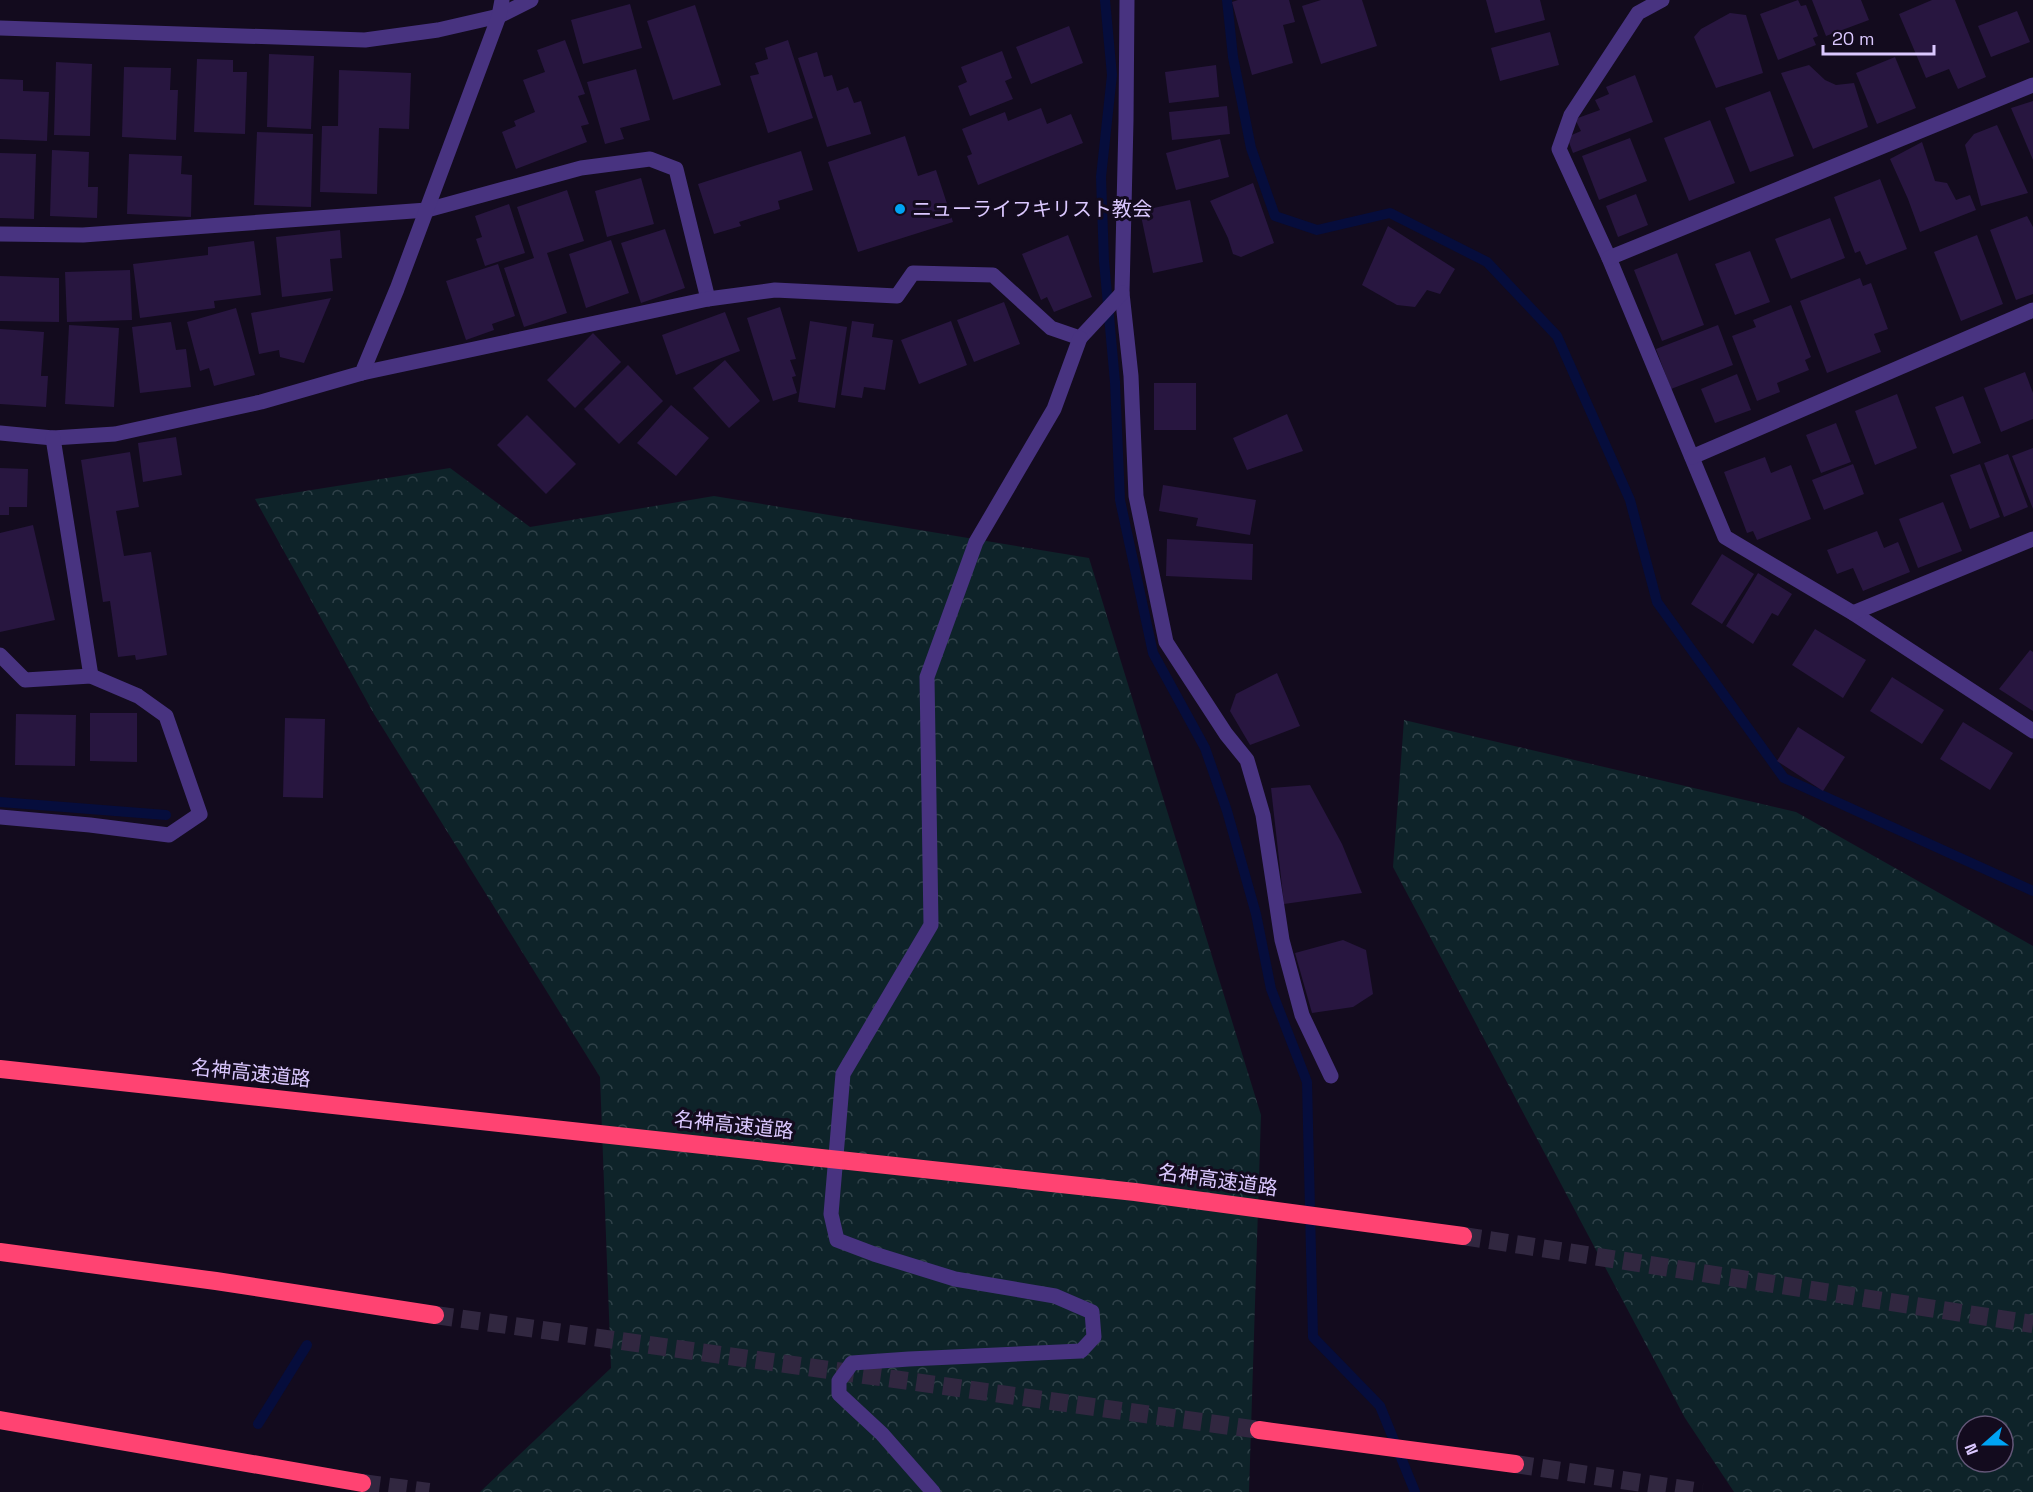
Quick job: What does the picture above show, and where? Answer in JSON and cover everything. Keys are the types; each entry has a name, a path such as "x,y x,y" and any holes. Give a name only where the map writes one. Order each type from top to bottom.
{"highway":[{"name":"名神高速道路","path":"0,1069 1136,1192 1463,1236"},
{"path":"0,1252 216,1281 435,1315"},
{"path":"0,1420 362,1483"},
{"path":"1259,1430 1515,1464"}],"street":[{"path":"362,373 427,210 500,16 502,0"},
{"path":"0,28 365,40 438,30 500,16 531,0"},
{"path":"1127,0 1121,294 1131,376 1136,496 1166,642 1226,734 1247,760 1263,815 1287,962 1302,1015 1331,1076"},
{"path":"1662,0 1638,13 1571,115 1559,148 1609,258 1725,537 1853,613 2033,730"},
{"path":"1609,258 2033,85"},
{"path":"0,234 83,235 427,210 581,168 650,159 676,169 708,299"},
{"path":"0,433 53,438 115,434 261,402 362,373 708,299 775,290 897,296 913,273 993,275 1051,328 1080,338"},
{"path":"933,1492 882,1434 839,1394 839,1381 852,1364 1081,1351 1094,1337 1092,1312 1054,1296 955,1279 837,1240 831,1214 843,1074 931,925 927,677 976,542 1054,409 1080,338 1121,294"},
{"path":"1692,457 2033,310"},
{"path":"53,438 91,676"},
{"path":"1853,613 2033,539"},
{"path":"0,655 25,680 91,676 138,696 166,716 200,814 169,835 0,817"}],"green space":[{"path":"450,468 530,527 714,496 1089,558 1261,1115 1249,1492 480,1492 611,1368 600,1077 374,714 255,499"},
{"path":"1404,720 1796,812 2033,946 2033,1492 1734,1492 1685,1418 1393,867"}],"building":[{"path":"1289,0 1295,22 1283,25 1293,63 1252,75 1232,2"},
{"path":"1321,0 1362,0 1377,46 1321,64 1302,6"},
{"path":"1486,0 1540,0 1545,20 1495,33"},
{"path":"1798,0 1801,6 1806,5 1818,36 1813,38 1816,45 1778,60 1760,14"},
{"path":"1812,0 1861,0 1869,20 1826,36"},
{"path":"1932,0 1955,0 1986,77 1958,89 1949,69 1926,78 1899,14"},
{"path":"630,4 642,48 583,64 571,20"},
{"path":"695,5 721,85 673,100 647,21"},
{"path":"2017,11 2030,42 1991,57 1978,26"},
{"path":"1730,13 1746,15 1763,73 1716,88 1694,37 1701,29"},
{"path":"1069,26 1083,63 1031,84 1016,47"},
{"path":"1550,32 1559,65 1500,81 1491,48"},
{"path":"565,40 585,94 578,96 589,124 581,126 587,142 516,169 502,132 516,126 514,121 535,112 523,80 545,72 537,50"},
{"path":"788,40 813,118 768,133 750,76 759,74 755,63 768,59 765,48"},
{"path":"1002,51 1012,78 1005,81 1013,99 970,116 958,86 967,82 961,67"},
{"path":"817,52 824,77 832,75 837,91 848,87 854,103 861,101 871,134 827,147 798,58"},
{"path":"269,54 314,56 311,129 267,127"},
{"path":"1895,57 1916,108 1877,124 1856,73"},
{"path":"197,59 233,60 233,72 247,72 245,134 194,132"},
{"path":"56,62 92,64 90,136 54,135"},
{"path":"1216,65 1219,97 1169,103 1165,72"},
{"path":"1809,65 1825,80 1836,85 1854,83 1868,127 1813,149 1781,73"},
{"path":"124,67 171,68 170,90 178,90 176,140 122,137"},
{"path":"636,69 650,120 620,128 624,139 605,144 587,82"},
{"path":"339,70 411,73 409,129 379,128 377,194 320,192 322,126 338,126"},
{"path":"1635,75 1653,122 1573,153 1567,137 1581,131 1575,119 1600,110 1595,100 1609,94 1606,87"},
{"path":"0,79 23,80 23,91 49,92 47,141 0,139"},
{"path":"1770,91 1794,156 1750,172 1725,108"},
{"path":"2033,101 2033,160 2011,108"},
{"path":"1227,106 1230,134 1172,140 1169,112"},
{"path":"1041,108 1047,124 1071,114 1083,143 978,185 967,156 972,154 962,129 1005,112 1008,121"},
{"path":"1710,120 1735,183 1689,201 1664,138"},
{"path":"1997,125 2028,193 1981,206 1965,145 1974,134"},
{"path":"257,132 313,134 311,207 254,205"},
{"path":"905,136 918,176 936,170 953,222 858,252 828,162"},
{"path":"1630,138 1647,181 1599,200 1582,156"},
{"path":"1220,139 1229,177 1176,190 1166,153"},
{"path":"1922,142 1935,181 1947,183 1956,200 1970,195 1976,210 1920,232 1890,159"},
{"path":"52,150 89,152 88,187 98,187 97,218 50,216"},
{"path":"801,151 813,190 778,201 780,209 739,222 741,226 714,234 698,184"},
{"path":"0,153 36,154 34,219 0,218"},
{"path":"129,154 182,156 181,174 192,175 191,217 127,214"},
{"path":"641,178 654,224 607,237 595,191"},
{"path":"1880,179 1907,249 1866,265 1860,251 1855,253 1834,197"},
{"path":"1253,183 1274,243 1241,257 1233,254 1210,201"},
{"path":"567,190 584,241 547,253 567,313 524,327 504,268 534,258 517,207"},
{"path":"1636,194 1648,225 1618,237 1606,206"},
{"path":"1190,200 1203,262 1153,273 1140,211"},
{"path":"509,204 525,253 485,266 476,239 482,237 475,216"},
{"path":"2027,216 2033,227 2033,294 2016,300 1990,230"},
{"path":"1830,218 1845,258 1791,279 1775,239"},
{"path":"1388,226 1455,269 1440,294 1427,290 1415,307 1397,305 1362,285"},
{"path":"665,229 685,288 641,303 621,243"},
{"path":"340,230 342,258 330,259 333,291 282,297 276,237"},
{"path":"1068,235 1092,297 1054,312 1047,297 1041,300 1022,254"},
{"path":"1977,235 2003,304 1961,321 1934,252"},
{"path":"611,240 629,293 586,308 569,254"},
{"path":"254,241 261,295 214,301 215,308 140,318 133,264 208,255 208,247"},
{"path":"1750,251 1770,302 1735,315 1715,264"},
{"path":"1677,253 1704,325 1662,341 1634,270"},
{"path":"498,264 515,316 492,324 494,330 466,340 446,281"},
{"path":"130,270 132,320 67,322 65,272"},
{"path":"0,276 59,278 59,322 0,321"},
{"path":"1860,278 1863,286 1871,283 1888,329 1874,334 1881,352 1827,373 1800,301"},
{"path":"331,298 304,363 280,357 279,350 259,354 251,313"},
{"path":"1004,302 1020,344 974,362 957,320"},
{"path":"1791,305 1811,357 1805,360 1809,370 1777,383 1780,392 1757,401 1732,336 1756,327 1753,320"},
{"path":"780,307 796,359 790,360 796,376 792,377 797,393 773,401 747,318"},
{"path":"236,308 255,375 214,386 209,368 200,371 187,322"},
{"path":"725,312 740,351 676,375 662,335"},
{"path":"810,321 847,327 835,408 798,402"},
{"path":"852,321 874,324 872,337 893,340 885,390 864,387 862,398 841,395"},
{"path":"951,321 967,365 919,384 901,340"},
{"path":"171,322 176,350 186,349 191,387 140,393 132,327"},
{"path":"69,325 119,328 114,407 65,404"},
{"path":"1718,325 1733,365 1671,389 1656,349"},
{"path":"0,329 44,332 41,376 48,376 46,407 0,404"},
{"path":"593,333 621,362 575,408 547,380"},
{"path":"725,360 760,401 729,428 693,388"},
{"path":"628,365 663,401 619,444 584,409"},
{"path":"2025,372 2033,393 2033,419 2001,432 1984,388"},
{"path":"1737,374 1751,410 1715,423 1701,389"},
{"path":"1154,383 1196,383 1196,430 1154,430"},
{"path":"1897,394 1917,448 1875,465 1855,411"},
{"path":"1963,396 1981,443 1953,454 1935,407"},
{"path":"671,405 709,438 676,476 637,443"},
{"path":"1287,414 1303,451 1247,470 1233,438"},
{"path":"527,415 576,464 546,494 497,445"},
{"path":"1836,423 1851,462 1821,473 1806,435"},
{"path":"176,437 182,475 143,482 138,443"},
{"path":"2033,448 2033,509 2012,456"},
{"path":"130,452 139,507 116,511 124,556 151,552 167,655 136,660 135,655 118,657 110,601 103,602 81,460"},
{"path":"2008,454 2028,507 2004,517 1984,463"},
{"path":"1765,457 1771,473 1791,465 1811,519 1757,540 1753,531 1747,533 1724,472"},
{"path":"1853,464 1864,494 1824,510 1812,480"},
{"path":"1980,464 2000,517 1970,529 1950,475"},
{"path":"0,468 28,469 27,507 9,507 9,515 0,515"},
{"path":"1163,485 1256,500 1250,535 1196,526 1198,518 1159,511"},
{"path":"1943,502 1962,551 1918,568 1899,519"},
{"path":"33,525 55,620 0,632 0,533"},
{"path":"1877,531 1884,548 1898,542 1910,572 1863,591 1853,568 1837,574 1827,550"},
{"path":"1167,539 1253,544 1252,580 1166,576"},
{"path":"1722,554 1754,574 1722,624 1691,604"},
{"path":"1758,573 1792,594 1778,616 1772,613 1753,644 1726,626"},
{"path":"1815,629 1866,660 1843,698 1792,665"},
{"path":"2030,650 2033,652 2033,711 1999,689"},
{"path":"1277,673 1300,726 1250,745 1230,711 1236,694"},
{"path":"1892,677 1944,710 1922,744 1870,711"},
{"path":"90,713 137,713 137,762 90,761"},
{"path":"16,714 76,715 75,766 15,765"},
{"path":"285,718 325,719 323,798 283,797"},
{"path":"1963,722 2013,753 1990,790 1940,759"},
{"path":"1798,727 1845,757 1823,791 1777,761"},
{"path":"1310,785 1342,844 1362,893 1284,904 1271,788"},
{"path":"1343,940 1366,950 1373,994 1353,1007 1312,1013 1295,953"}],"waterway":[{"path":"1105,0 1112,75 1101,177 1104,261 1115,382 1120,500 1153,653 1205,748 1227,811 1256,914 1271,989 1307,1082 1313,1337 1380,1406 1415,1492"},
{"path":"1227,0 1233,57 1251,148 1275,216 1317,230 1390,213 1487,262 1557,336 1630,500 1657,602 1784,778 2033,891"},
{"path":"0,802 166,815"},
{"path":"258,1424 307,1345"}],"tunnel":[{"path":"1463,1236 2033,1324"},
{"path":"435,1315 1259,1430"},
{"path":"1515,1464 1702,1492"},
{"path":"362,1483 429,1492"}],"place":[{"name":"ニューライフキリスト教会","path":"900,209"}]}
